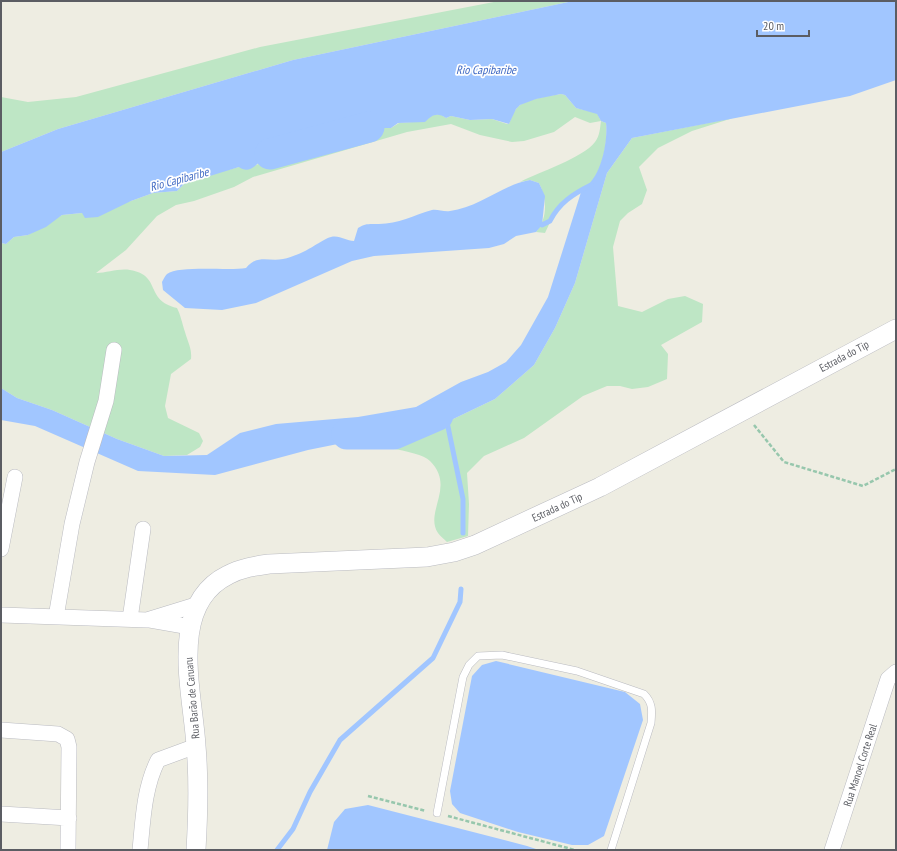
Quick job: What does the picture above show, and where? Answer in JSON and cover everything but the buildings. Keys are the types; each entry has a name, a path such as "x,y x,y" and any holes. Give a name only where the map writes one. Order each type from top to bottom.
{"street":[{"name":"Estrada do Tip","path":"199,604 209,589 227,575 247,568 269,564 427,556 454,552 475,545 600,487 896,329"},
{"path":"56,617 72,524 87,462 106,401 114,350"},
{"path":"1,549 15,477"},
{"path":"130,618 143,528"},
{"path":"147,620 199,604"},
{"name":"Rua Barão de Caruaru","path":"196,850 196,746 188,677 190,627 199,604"},
{"path":"1,615 130,618 190,627"},
{"name":"Rua Manoel Corte Real","path":"832,850 892,676"},
{"path":"1,730 58,734 66,739 70,748 68,850"},
{"path":"140,850 145,797 150,776 158,760 196,746"},
{"path":"1,814 69,818"}],"lane":[{"path":"437,813 463,677 469,665 478,656 502,656 577,671 644,694 650,700 653,709 651,723 611,850"}],"path":[{"path":"742,411 784,462 863,486 896,469"},
{"path":"368,796 575,850"}],"green space":[{"path":"499,1 573,1 293,60 58,129 1,152 1,97 28,102 76,97 260,47"},
{"path":"561,94 565,95 576,108 597,113 601,121 590,123 575,117 554,132 524,141 512,142 480,135 451,124 407,132 253,177 234,187 194,201 176,205 157,216 126,250 96,273 130,270 140,273 150,282 160,299 177,308 190,349 191,359 171,374 165,406 168,418 199,433 203,441 200,447 187,455 164,456 117,439 52,410 17,398 1,388 1,243 6,244 14,237 28,235 62,215 82,213 131,201 153,193 177,191 184,184 239,167 257,165 262,159 274,159 282,155 282,159 304,150 309,146 314,138 322,134 326,135 331,142 350,140 360,135 375,133 382,128 391,128 399,123 413,122 431,115 440,114 446,118 451,116 470,120 492,119 509,124 516,109 524,103 537,98"},
{"path":"733,118 692,131 658,148 639,167 647,190 642,204 628,213 620,221 613,247 618,306 642,312 668,299 685,296 703,304 702,322 661,345 668,354 667,379 648,387 632,389 620,386 607,386 583,396 524,438 484,456 467,473 469,504 468,536 447,542 438,533 435,525 434,517 440,490 440,480 437,471 430,461 414,453 376,446 344,443 447,422 495,399 534,365 555,328 575,283 607,173 632,138"},
{"path":"601,121 606,123 606,139 604,155 595,178 588,187 568,197 564,201 545,233 536,232 543,221 545,208 544,195 539,183 530,180 520,182 571,159 589,148 598,137"}],"water":[{"name":"Rio Capibaribe","path":"573,1 896,1 896,80 850,96 632,138 607,173 575,283 555,328 534,365 495,399 447,422 308,450 215,475 138,471 35,426 1,420 1,388 17,398 52,410 117,439 164,456 207,455 240,433 276,424 358,417 416,407 461,382 488,372 506,362 521,345 548,297 582,189 594,178 602,160 606,140 606,123 601,121 597,114 576,108 565,95 561,94 536,99 520,105 516,109 509,124 492,119 470,120 451,116 446,118 440,115 435,115 425,122 398,123 391,128 382,128 367,137 360,135 337,145 331,142 326,135 321,135 316,137 297,155 291,158 283,159 282,155 274,159 262,159 252,168 246,170 239,167 184,184 177,191 153,193 131,201 98,217 85,218 82,213 62,215 46,227 28,235 14,237 6,244 1,243 1,152 58,129 293,60"},
{"path":"530,180 539,183 545,196 542,225 536,232 516,236 504,244 489,248 374,256 352,261 256,303 222,310 185,308 163,290 163,279 167,274 173,271 193,269 238,269 246,268 254,261 263,259 278,260 292,257 331,237 354,241 358,228 363,225 393,223 432,210 448,211 460,209 481,201 510,186"},
{"path":"496,661 625,692 640,704 643,720 604,836 588,845 572,845 518,832 460,813 452,804 450,791 472,676 482,665"},
{"path":"368,805 539,850 327,850 334,822 345,809"}],"waterway":[{"name":"Rio Capibaribe","path":"270,154 369,127"},
{"path":"542,225 550,221 562,204 578,192 591,185"},
{"path":"347,434 394,434 438,415"},
{"path":"444,416 447,422 463,499 463,533"},
{"path":"277,850 293,829 310,792 340,740 433,658 460,602 461,589"}]}
